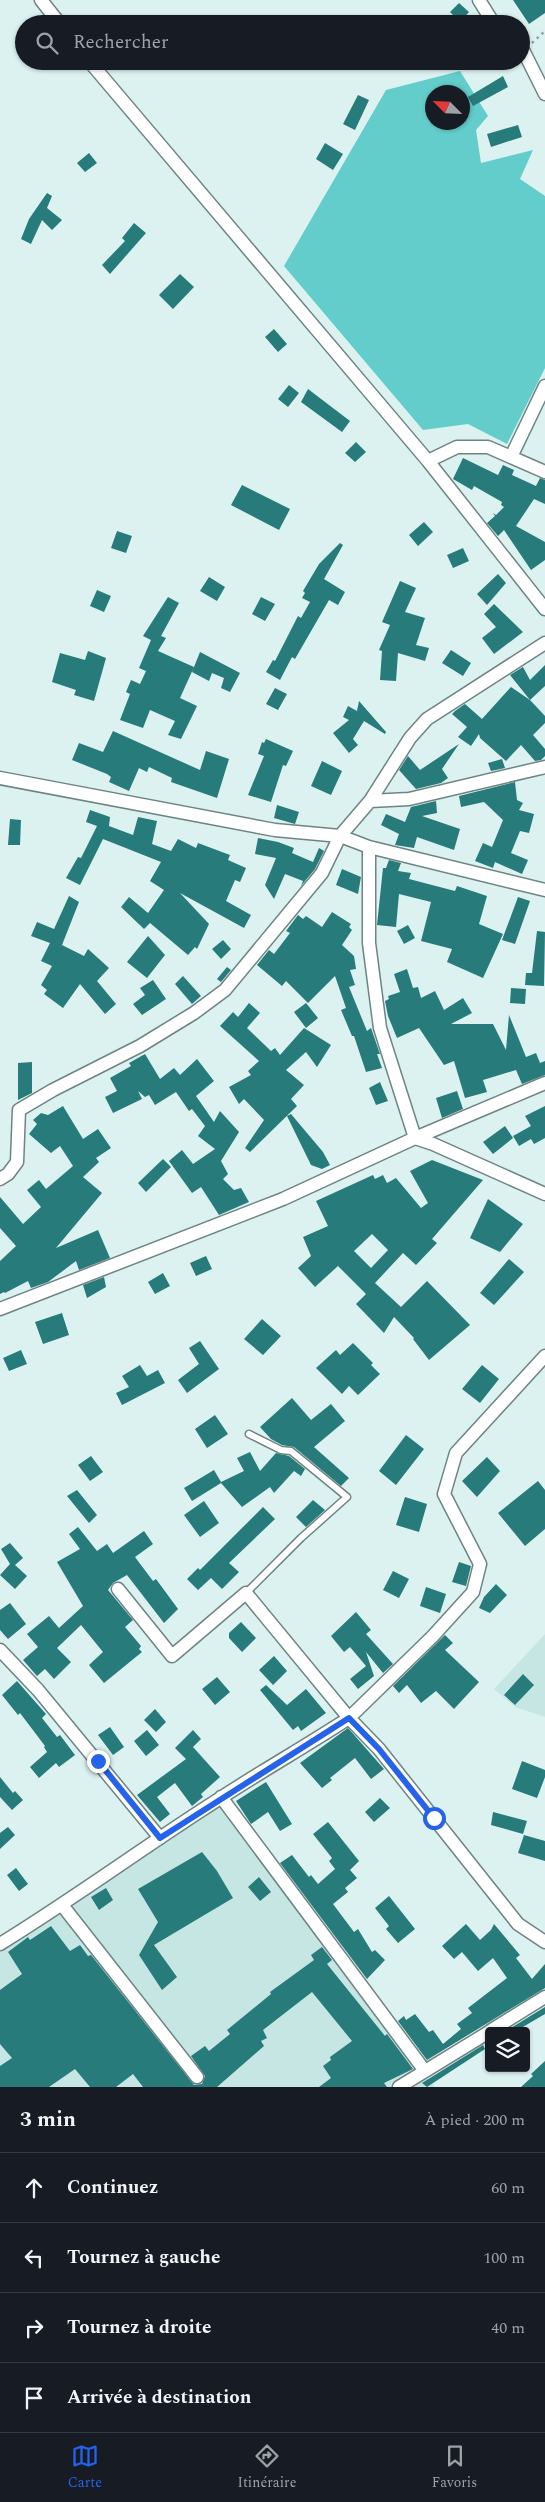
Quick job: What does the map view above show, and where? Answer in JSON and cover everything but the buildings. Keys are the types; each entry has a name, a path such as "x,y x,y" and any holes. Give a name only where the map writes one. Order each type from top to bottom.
{"street":[{"path":"41,0 53,15"},
{"path":"479,0 488,15"},
{"path":"530,65 545,94"},
{"path":"97,70 428,461 545,608"},
{"path":"512,457 545,386"},
{"path":"428,461 457,447 488,447 545,472"},
{"path":"0,1179 8,1174 17,1162 20,1110 53,1090 140,1046 194,1013 224,990 322,872 340,836 370,801 410,738 427,719 545,643"},
{"path":"370,801 409,799 545,767"},
{"path":"0,778 275,830 340,836 369,847 545,890"},
{"path":"369,847 369,943 380,1028 415,1138"},
{"path":"0,1309 283,1199 415,1138 545,1083"},
{"path":"415,1138 433,1144 545,1194"},
{"path":"0,1944 62,1905 221,1798 295,1754 349,1718 433,1636 473,1592 480,1564 444,1494 456,1453 545,1356"},
{"path":"118,1589 172,1656 246,1593 349,1718 379,1749 518,1924 545,1942"},
{"path":"0,1650 44,1697 160,1838"},
{"path":"221,1798 425,2071"},
{"path":"62,1905 197,2077"},
{"path":"495,2027 545,1996"},
{"path":"399,2087 485,2034"}],"lane":[{"path":"246,1593 301,1538 347,1498 291,1451 281,1450 249,1434"}],"path":[{"path":"530,45 545,31"}],"shaded area":[{"path":"460,71 469,85 425,85 425,130 470,130 470,87 488,116 476,130 481,163 533,150 520,179 545,196 545,368 507,444 468,424 423,430 284,266 386,90"},
{"path":"545,1634 545,1717 515,1707 494,1689"},
{"path":"217,1805 435,2087 0,2087 0,1950 172,1839"}],"route":[{"path":"98,1761 160,1838 349,1718 379,1749 434,1818"}]}
